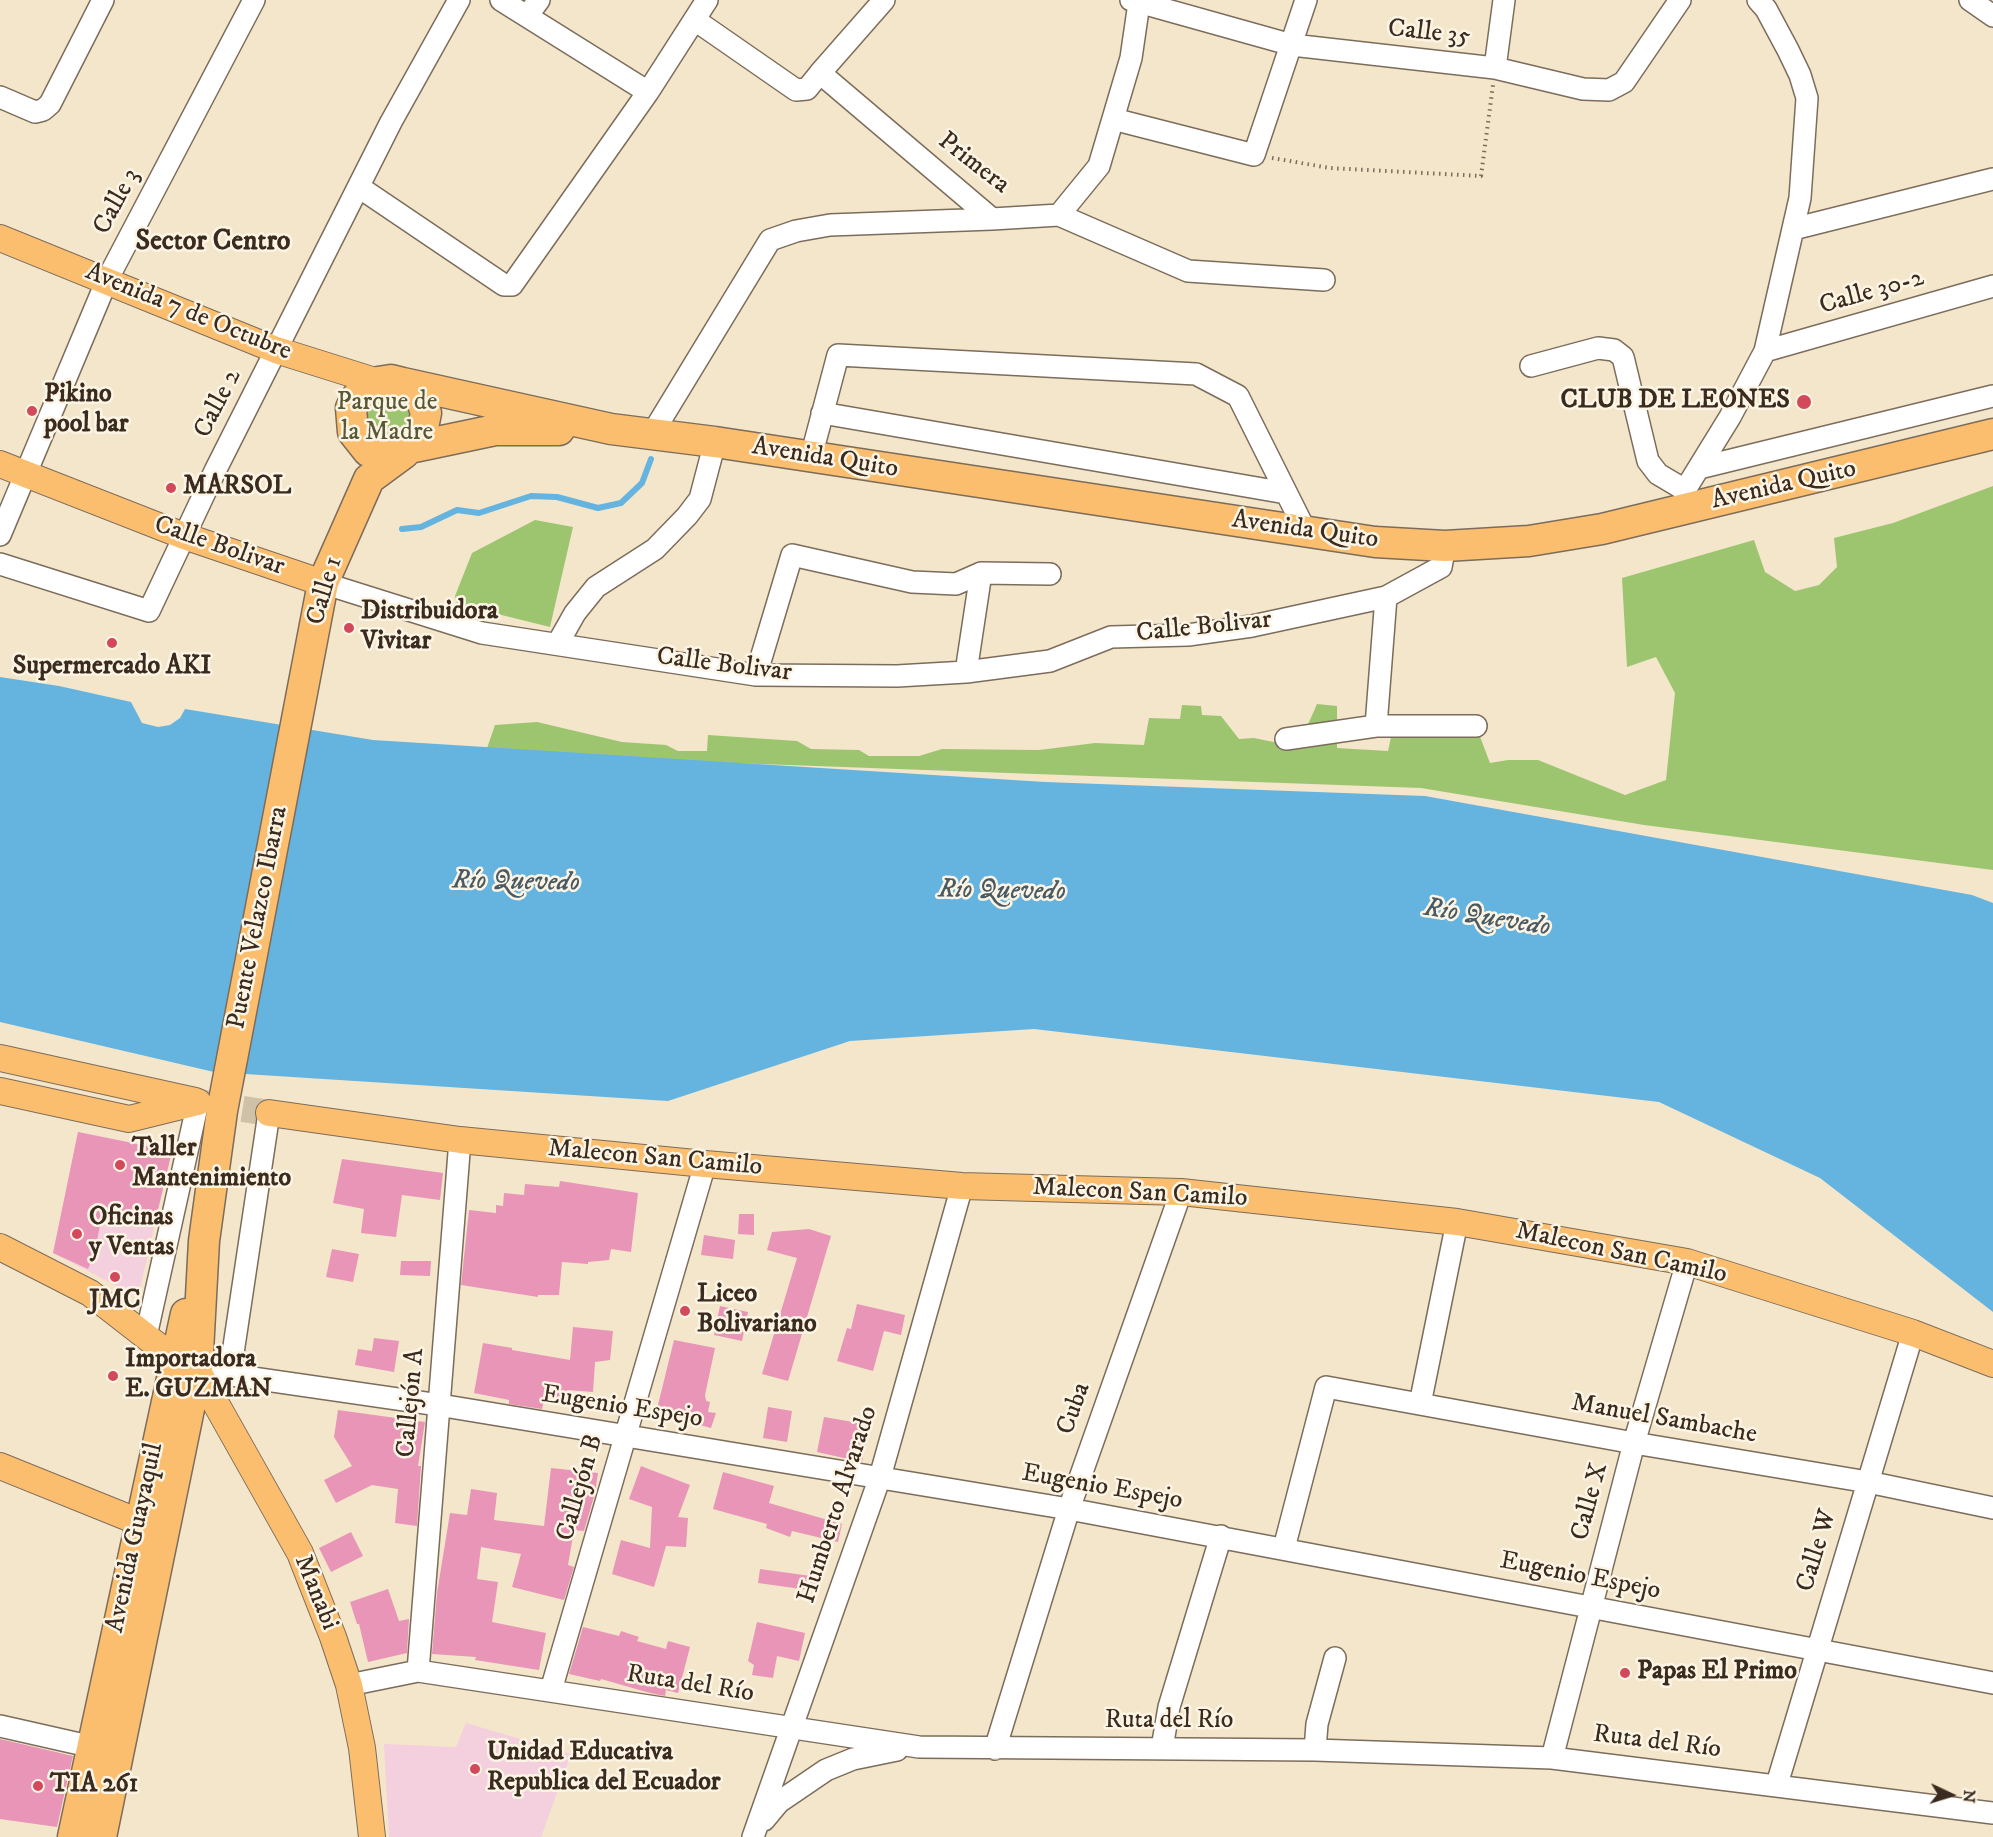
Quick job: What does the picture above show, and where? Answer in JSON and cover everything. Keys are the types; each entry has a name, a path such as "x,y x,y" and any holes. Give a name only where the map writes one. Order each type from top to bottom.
{"highway":[{"name":"Avenida Quito","path":"391,382 611,429 716,442 1375,542 1445,546 1529,541 1602,529 1687,500 1993,434"},
{"path":"391,382 418,396 426,413 421,437 409,450 379,456 359,443 350,421 351,408 361,392 391,382"},
{"name":"Avenida Quito","path":"409,450 495,430 611,429"},
{"name":"Calle 1","path":"353,513 360,468 359,443"},
{"name":"Calle 1","path":"307,672 323,583 353,513 369,479 409,450"},
{"name":"Puente Velazco Ibarra","path":"213,1165 307,672"},
{"name":"Avenida Guayaquil","path":"101,1837 186,1364 213,1165"},
{"name":"Avenida Guayaquil","path":"73,1837 139,1522 186,1364"}],"main road":[{"name":"Avenida 7 de Octubre","path":"0,238 276,350 391,382"},
{"name":"Calle Bolivar","path":"0,464 184,536 323,583"},
{"path":"0,1058 198,1102"},
{"path":"0,1091 129,1119 198,1102"},
{"name":"Malecon San Camilo","path":"269,1113 460,1140 705,1164 962,1186 1181,1192 1457,1222 1687,1262 1913,1333 1993,1364"},
{"path":"0,1247 90,1293 186,1364"},
{"name":"Manabi","path":"186,1364 300,1553 349,1685 362,1748 372,1837"},
{"path":"0,1466 139,1522"}],"street":[{"path":"0,97 35,111 43,110 50,104 103,0"},
{"name":"Calle 3","path":"0,535 107,280 254,0"},
{"name":"Calle 2","path":"0,564 149,611 358,187 459,0"},
{"path":"501,0 533,8 648,92"},
{"path":"358,187 504,285 512,285 648,92 707,0"},
{"path":"695,20 796,90 807,89 884,0"},
{"path":"1113,119 1254,155 1306,0"},
{"path":"1495,68 1504,0"},
{"name":"Calle 35","path":"1135,2 1292,45 1495,68 1583,89 1609,90 1624,82 1680,0"},
{"path":"1531,366 1598,348 1614,350 1623,357 1648,461 1658,474 1687,500 1699,468 1730,417 1765,351 1800,198 1807,98 1792,58 1766,9 1758,0"},
{"path":"1970,0 1993,16"},
{"path":"1135,2 1131,58 1100,166 1059,215 1188,271 1324,280"},
{"name":"Primera","path":"820,73 992,219 1059,215"},
{"path":"1793,229 1993,179"},
{"path":"651,434 770,240 796,231 830,225 992,219"},
{"name":"Calle 30-2","path":"1765,351 1993,286"},
{"path":"811,457 838,356 1196,374 1238,396 1306,532"},
{"path":"1699,468 1993,396"},
{"path":"822,413 1286,493"},
{"path":"558,643 575,613 596,587 655,549 687,516 700,499 716,442"},
{"name":"Calle Bolivar","path":"323,583 482,633 756,675 897,676 966,672 1050,661 1111,637 1188,635 1252,626 1386,597 1442,567 1445,546"},
{"path":"756,675 792,555 912,582 956,584 981,573 1050,574"},
{"path":"966,672 981,573"},
{"path":"1376,726 1386,597"},
{"path":"1286,739 1376,726 1476,726"},
{"path":"146,1336 198,1102"},
{"path":"230,1373 269,1113"},
{"name":"Callejón A","path":"418,1671 460,1140"},
{"name":"Callejón B","path":"550,1690 705,1164"},
{"name":"Humberto Alvarado","path":"755,1834 880,1477 962,1186"},
{"name":"Cuba","path":"995,1749 1069,1509 1181,1192"},
{"path":"1420,1404 1457,1222"},
{"name":"Calle X","path":"1552,1758 1634,1443 1687,1262"},
{"name":"Calle W","path":"1777,1784 1913,1333"},
{"name":"Eugenio Espejo","path":"186,1364 1069,1509 1993,1683"},
{"name":"Manuel Sambache","path":"1284,1548 1326,1387 1634,1443 1868,1482 1993,1508"},
{"path":"1162,1748 1169,1707 1221,1536"},
{"path":"1315,1750 1317,1724 1335,1658"},
{"name":"Ruta del Río","path":"349,1685 418,1671 919,1748 1315,1750 1552,1758 1777,1784 1993,1813"},
{"path":"0,1726 93,1747"},
{"path":"755,1834 779,1802 826,1770 853,1759 919,1748"}],"path":[{"path":"1254,155 1330,168 1481,176 1495,68"}],"shaded area":[{"path":"78,1132 172,1151 138,1297 53,1253"},
{"name":"Unidad Educativa Republica del Ecuador","path":"466,1723 571,1754 541,1837 389,1837 384,1744 456,1747"}],"green space":[{"name":"Parque de la Madre","path":"396,392 414,410 402,443 375,444 360,412 371,396"},
{"path":"1993,486 1993,870 1644,825 1421,788 485,754 495,725 537,722 622,742 666,745 678,751 707,751 708,735 797,741 811,749 859,750 869,756 919,756 942,749 1039,750 1095,743 1144,745 1149,718 1180,719 1182,705 1201,706 1202,715 1221,716 1239,739 1254,738 1298,747 1317,704 1337,706 1337,748 1388,751 1393,728 1479,734 1490,763 1508,760 1538,760 1625,795 1666,780 1675,693 1656,657 1627,667 1622,578 1754,540 1765,572 1795,591 1819,585 1837,567 1834,538 1893,523"},
{"path":"535,520 573,527 550,627 457,604 455,596 472,553"}],"water":[{"name":"Río Quevedo","path":"0,677 59,686 131,702 142,723 158,727 170,725 180,718 185,709 373,740 1045,782 1425,796 1972,895 1993,903 1993,1312 1820,1178 1659,1102 1034,1029 850,1041 668,1101 214,1072 0,1022"}],"building":[{"name":"Taller Mantenimiento","path":"78,1132 172,1151 156,1218 104,1207 94,1254 88,1269 53,1253"},
{"path":"342,1159 443,1173 440,1200 402,1195 396,1237 361,1233 364,1209 333,1203"},
{"path":"560,1181 638,1193 631,1252 611,1249 609,1260 588,1262 588,1264 562,1262 559,1295 538,1295 538,1297 461,1285 469,1210 496,1213 496,1205 503,1206 504,1193 524,1195 525,1184 559,1187"},
{"path":"739,1214 754,1214 754,1235 738,1234"},
{"path":"809,1229 831,1236 788,1381 762,1374 797,1258 767,1250 772,1232"},
{"path":"704,1235 735,1240 733,1259 701,1255"},
{"path":"332,1249 359,1254 353,1282 326,1277"},
{"path":"401,1261 431,1261 430,1276 400,1275"},
{"path":"857,1304 905,1315 901,1335 884,1331 873,1371 837,1361 847,1328 851,1329"},
{"path":"720,1306 748,1312 742,1341 714,1335"},
{"path":"573,1327 613,1331 610,1360 595,1362 593,1392 567,1390 565,1403 544,1401 542,1409 509,1404 509,1400 474,1393 483,1343 570,1360"},
{"path":"374,1338 399,1341 394,1372 355,1365 358,1349 372,1351"},
{"path":"674,1340 715,1348 705,1395 706,1401 710,1402 708,1412 716,1413 711,1428 656,1413"},
{"path":"768,1407 792,1411 787,1442 763,1438"},
{"path":"338,1410 425,1422 418,1466 421,1466 417,1526 395,1523 398,1489 372,1485 336,1503 324,1480 352,1466 334,1437"},
{"path":"824,1417 870,1425 862,1462 817,1452"},
{"path":"641,1466 690,1485 678,1517 688,1518 686,1547 666,1546 654,1587 612,1574 621,1540 650,1548 652,1507 629,1499"},
{"path":"551,1468 598,1473 584,1531 574,1530 568,1565 574,1567 564,1600 512,1587 521,1554 481,1547 477,1579 498,1582 492,1622 546,1633 539,1670 475,1660 476,1657 432,1654 437,1593 450,1513 467,1515 471,1489 497,1493 494,1520 544,1526"},
{"path":"723,1472 774,1486 769,1503 842,1524 838,1542 792,1531 790,1537 766,1528 767,1524 713,1509"},
{"path":"351,1532 363,1556 331,1572 319,1548"},
{"path":"760,1569 818,1577 816,1591 758,1583"},
{"path":"388,1589 399,1621 409,1619 407,1653 368,1662 359,1624 357,1624 350,1602"},
{"path":"757,1622 805,1633 799,1661 777,1656 773,1678 752,1675 754,1665 748,1661"},
{"path":"583,1627 619,1636 621,1631 639,1637 637,1641 666,1649 668,1641 690,1647 678,1693 666,1690 665,1696 601,1679 600,1681 569,1674"},
{"name":"TIA 261","path":"0,1739 73,1756 57,1827 0,1819"}],"waterway":[{"path":"402,529 421,527 457,510 479,513 531,496 557,497 598,508 621,503 642,483 651,459"}],"tunnel":[{"path":"204,1103 269,1113"}],"place":[{"name":"CLUB DE LEONES","path":"1804,402"},
{"name":"Pikino pool bar","path":"32,411"},
{"name":"MARSOL","path":"171,488"},
{"name":"Distribuidora Vivitar","path":"349,628"},
{"name":"Supermercado AKI","path":"112,643"},
{"name":"Taller Mantenimiento","path":"120,1165"},
{"name":"Oficinas y Ventas","path":"77,1234"},
{"name":"JMC","path":"115,1277"},
{"name":"Liceo Bolivariano","path":"685,1311"},
{"name":"Importadora E. GUZMAN","path":"113,1376"},
{"name":"Papas El Primo","path":"1625,1673"},
{"name":"Unidad Educativa Republica del Ecuador","path":"475,1769"},
{"name":"TIA 261","path":"38,1786"}],"district":[{"name":"Sector Centro","path":"213,243"}]}
